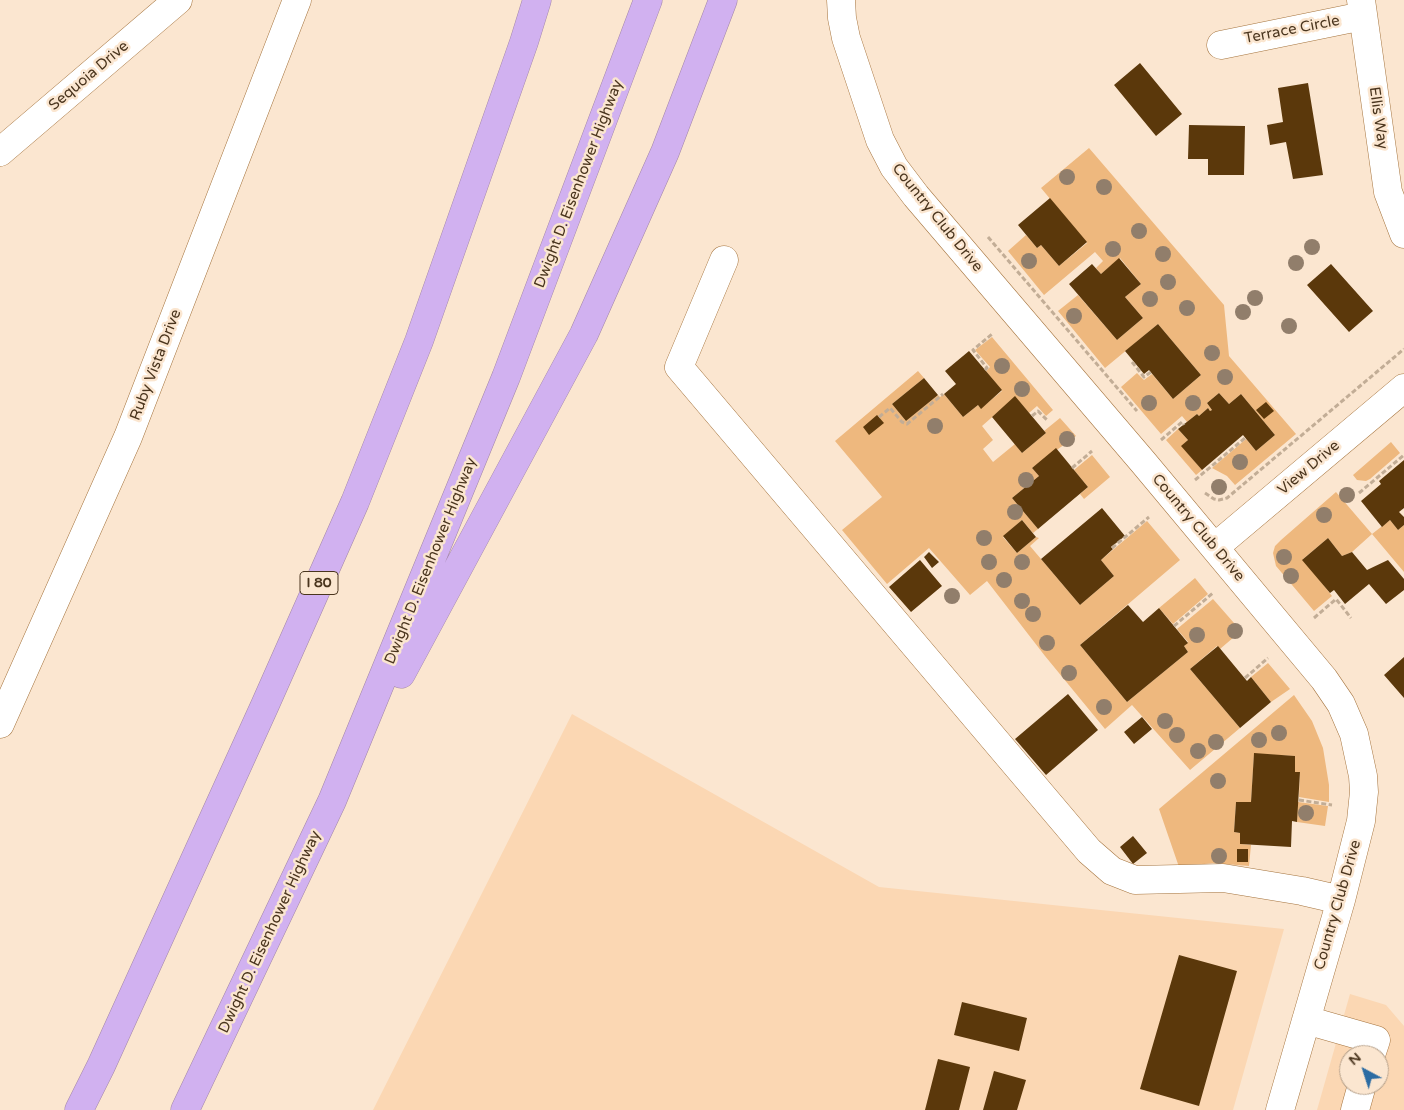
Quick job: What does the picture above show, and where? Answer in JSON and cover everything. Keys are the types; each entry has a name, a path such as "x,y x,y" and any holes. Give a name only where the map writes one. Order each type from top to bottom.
{"highway":[{"name":"I 80","path":"79,1110 101,1066 253,732 355,502 419,341 524,42 535,0"},
{"name":"Dwight D. Eisenhower Highway","path":"185,1110 332,801 506,378 648,0"},
{"path":"332,801 584,334 665,152 722,0"}],"street":[{"name":"Sequoia Drive","path":"0,152 178,0"},
{"name":"Country Club Drive","path":"841,0 846,38 880,140 894,167 916,196 1215,547 1324,679 1341,704 1354,734 1363,776 1359,831 1280,1110"},
{"name":"Ruby Vista Drive","path":"0,724 128,437 290,2"},
{"name":"Terrace Circle","path":"1220,45 1362,8"},
{"name":"Ellis Way","path":"1362,8 1388,192 1404,234"},
{"path":"724,260 679,367 1089,851 1112,870 1135,880 1223,878 1341,900"},
{"name":"View Drive","path":"1215,547 1404,388"},
{"path":"1306,1020 1376,1040 1374,1045"},
{"path":"1355,1110 1359,1095"}],"path":[{"path":"988,237 1143,418"},
{"path":"985,370 987,368 973,350 992,334"},
{"path":"1204,490 1214,499 1227,498 1404,349"},
{"path":"1132,362 1144,377 1150,372"},
{"path":"879,417 890,408 902,422 907,424 943,394"},
{"path":"1032,416 1038,411 1048,422"},
{"path":"1161,440 1182,422 1184,425"},
{"path":"1155,433 1167,447"},
{"path":"1195,480 1245,438"},
{"path":"1072,468 1092,451"},
{"path":"1358,493 1404,455"},
{"path":"1189,474 1199,485"},
{"path":"1112,548 1149,517"},
{"path":"1174,626 1213,593"},
{"path":"1314,618 1336,599 1351,618"},
{"path":"1244,678 1268,658"},
{"path":"1299,800 1332,805"}],"shaded area":[{"path":"1089,148 1224,305 1229,356 1296,434 1235,485 1227,476 1212,468 1246,439 1256,451 1275,435 1241,394 1229,404 1219,393 1207,403 1212,410 1210,411 1208,408 1199,416 1197,414 1187,422 1182,416 1161,434 1121,387 1137,373 1144,380 1152,374 1173,399 1201,375 1158,324 1105,368 1058,311 1078,295 1117,340 1143,318 1125,297 1141,284 1120,258 1101,274 1096,268 1103,261 1095,252 1044,295 1008,251 1026,235 1037,248 1041,245 1059,266 1087,243 1041,188"},
{"path":"992,337 1053,410 1046,416 1037,406 1029,413 1015,397 982,426 993,440 983,449 993,462 1015,444 1022,453 1046,433 1044,431 1060,418 1076,436 1032,468 1039,476 1012,498 1038,529 1033,533 1022,520 1003,537 1017,553 1036,537 1039,538 1030,546 1080,605 1114,576 1101,560 1147,521 1180,560 1080,645 1127,702 1188,652 1184,646 1188,642 1177,629 1213,599 1241,631 1220,649 1217,646 1190,669 1240,728 1190,770 1132,705 1105,729 987,581 970,595 929,548 887,584 842,530 882,497 835,441 918,371 924,378 892,404 906,421 938,395 940,397 944,394 963,417 978,405 981,408 1002,391 986,371 990,367 975,350"},
{"path":"1178,429 1188,440 1182,446 1202,470 1196,475 1166,440"},
{"path":"1391,442 1400,453 1370,479 1366,481 1357,480 1353,475"},
{"path":"1092,455 1110,477 1084,499 1080,494 1088,487 1074,470"},
{"path":"1336,492 1372,534 1352,552 1342,556 1328,538 1303,559 1332,596 1314,611 1276,566 1273,553 1275,546 1281,540"},
{"path":"1390,520 1398,530 1404,525 1404,572 1372,534"},
{"path":"1195,578 1208,594 1173,624 1159,608"},
{"path":"1268,663 1290,689 1271,702 1251,677"},
{"path":"1294,695 1312,721 1323,748 1329,785 1329,802 1299,797 1300,772 1295,772 1295,756 1254,754 1251,802 1236,802 1234,832 1240,833 1240,844 1251,845 1249,866 1213,863 1179,867 1159,809"},
{"path":"572,714 879,887 1284,929 1233,1110 373,1110"},
{"path":"1298,802 1328,806 1325,826 1297,822"},
{"path":"1350,994 1386,1005 1404,1026 1404,1110 1317,1110"}],"building":[{"path":"1140,63 1182,114 1156,136 1114,85"},
{"path":"1308,83 1323,175 1293,179 1286,142 1270,145 1267,125 1283,122 1278,88"},
{"path":"1189,125 1245,126 1244,175 1208,175 1208,159 1188,159"},
{"path":"1050,198 1087,242 1059,266 1041,245 1037,248 1018,225"},
{"path":"1119,258 1141,284 1125,297 1143,318 1117,340 1069,284 1092,264 1101,274"},
{"path":"1331,264 1373,311 1349,332 1307,285"},
{"path":"1158,324 1201,375 1173,399 1149,370 1144,374 1125,351"},
{"path":"969,351 1002,390 981,409 978,405 963,417 944,394 956,384 945,371"},
{"path":"924,378 938,395 906,421 892,404"},
{"path":"1219,393 1229,404 1241,394 1275,435 1256,451 1243,435 1202,470 1181,446 1188,440 1178,429 1197,414 1199,416 1208,408 1210,411 1212,410 1207,403"},
{"path":"1015,396 1046,433 1022,453 992,417"},
{"path":"1266,402 1274,411 1264,419 1256,410"},
{"path":"877,415 884,423 869,435 863,427"},
{"path":"1056,448 1088,487 1038,529 1012,498 1039,476 1032,468"},
{"path":"1404,460 1404,508 1399,512 1404,517 1404,525 1398,530 1390,520 1382,527 1361,501 1381,484 1379,481"},
{"path":"1102,508 1125,536 1111,547 1113,549 1101,560 1114,576 1080,605 1041,559"},
{"path":"1022,520 1036,537 1017,553 1003,536"},
{"path":"1328,538 1342,556 1352,552 1367,570 1388,560 1404,579 1404,590 1386,604 1369,584 1345,604 1334,590 1330,593 1302,560"},
{"path":"929,552 939,562 932,568 924,557"},
{"path":"920,560 942,586 911,612 889,587"},
{"path":"1128,605 1143,622 1159,608 1188,643 1184,646 1188,652 1127,702 1080,645"},
{"path":"1218,646 1247,681 1251,677 1271,702 1240,728 1190,669"},
{"path":"1404,657 1404,698 1384,675"},
{"path":"1068,694 1098,730 1046,775 1015,739"},
{"path":"1142,717 1152,729 1134,744 1124,732"},
{"path":"1254,753 1295,756 1295,772 1300,772 1297,822 1292,821 1291,847 1240,844 1240,833 1234,832 1236,802 1251,802"},
{"path":"1133,836 1147,853 1133,864 1120,847"},
{"path":"1237,849 1248,849 1248,862 1237,862"},
{"path":"1179,955 1237,971 1199,1106 1140,1089"},
{"path":"962,1002 1027,1018 1019,1051 954,1035"},
{"path":"938,1059 970,1067 959,1110 925,1110"},
{"path":"994,1071 1026,1080 1017,1110 983,1110"}]}
